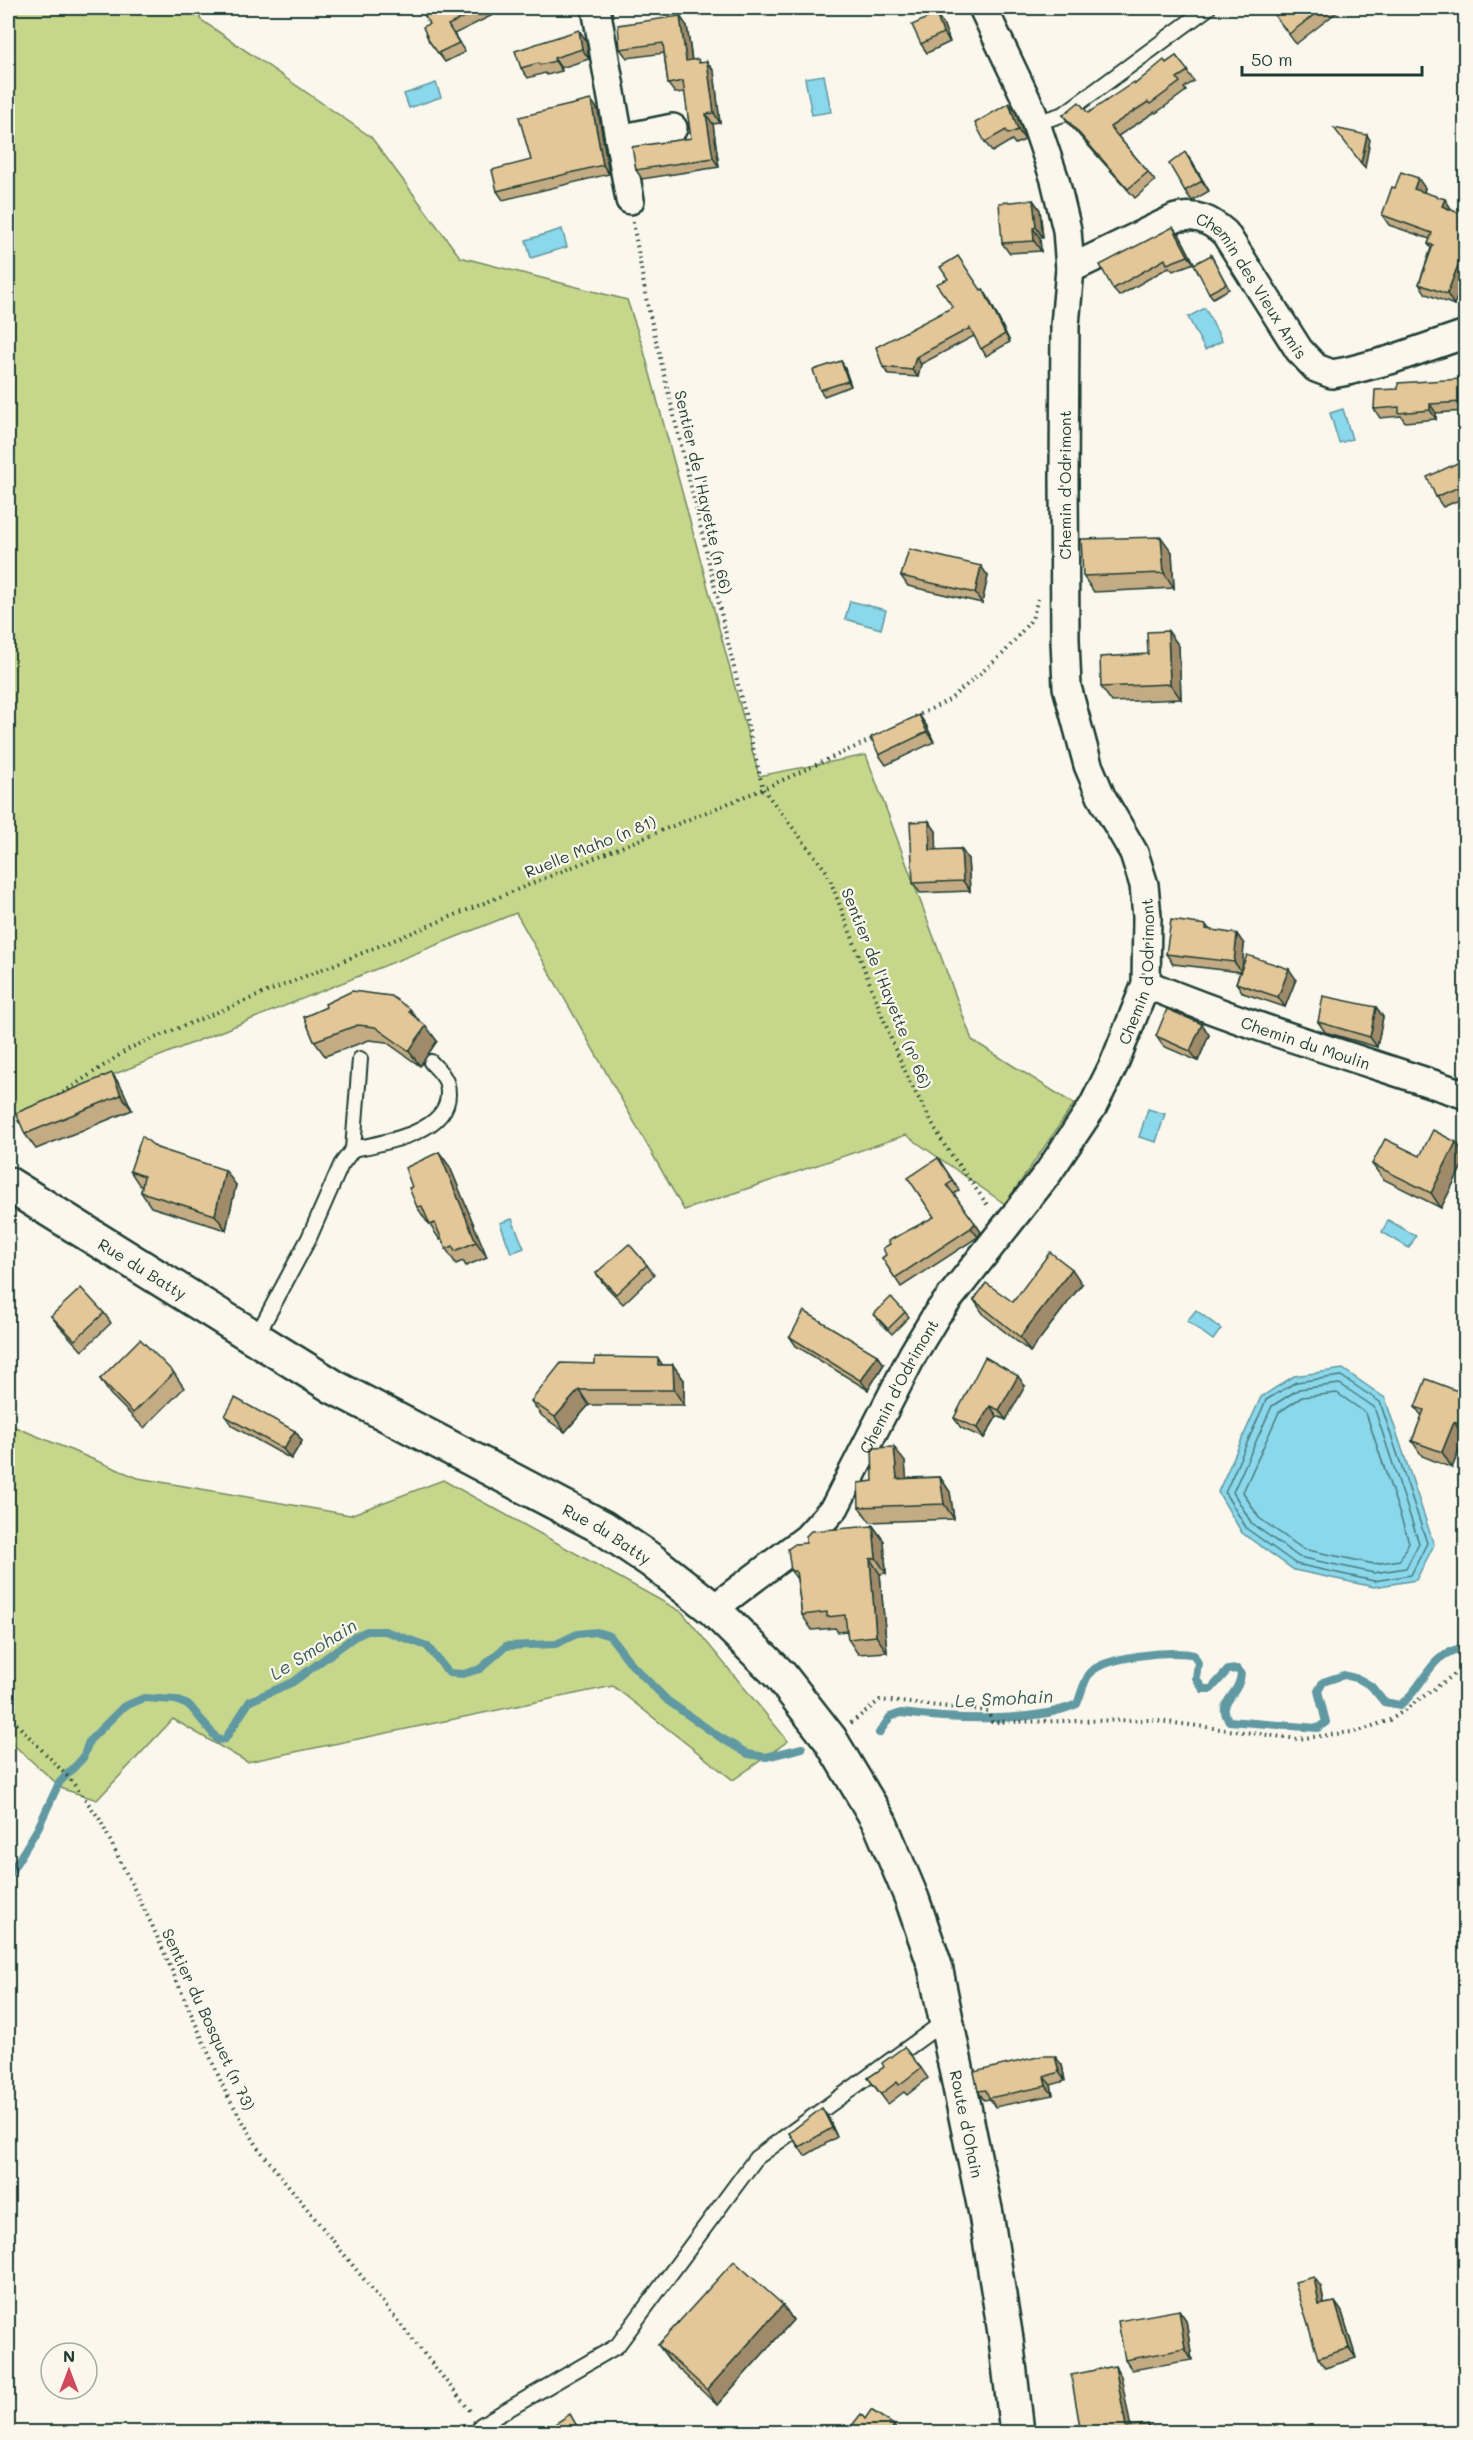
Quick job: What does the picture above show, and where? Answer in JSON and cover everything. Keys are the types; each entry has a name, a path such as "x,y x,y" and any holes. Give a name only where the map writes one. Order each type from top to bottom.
{"main road":[{"name":"Rue du Batty","path":"19,1191 255,1340 399,1422 602,1527 652,1561 713,1609 780,1675 830,1739 880,1823"},
{"name":"Route d'Ohain","path":"880,1823 912,1899 935,1966 986,2214 1006,2339 1017,2433"}],"street":[{"path":"596,8 630,200"},
{"name":"Chemin d'Odrimont","path":"713,1609 807,1538 835,1507 913,1354 938,1314 1048,1173 1093,1106 1114,1064 1146,984 1147,916 1143,885 1134,853 1101,796 1088,765 1067,687 1064,618 1064,420 1065,325 1070,269 1067,230 1036,123 983,8"},
{"path":"619,139 673,128"},
{"name":"Chemin des Vieux Amis","path":"1070,269 1176,218 1187,216 1201,218 1213,223 1225,233 1299,350 1316,368 1332,374 1348,371 1390,360 1466,334"},
{"name":"Chemin du Moulin","path":"1146,984 1289,1036 1466,1095"}],"lane":[{"path":"1036,123 1064,114 1208,8"},
{"path":"255,1340 309,1238 341,1165 353,1149 360,1059"},
{"path":"353,1149 396,1140 417,1131 437,1118 447,1103 448,1091 445,1078 431,1062"},
{"path":"481,2425 617,2346 756,2158 946,2019"}],"path":[{"name":"Sentier de l'Hayette (n 66)","path":"630,200 647,303 762,789"},
{"path":"910,720 949,700 1004,653 1032,620 1039,597"},
{"name":"Ruelle Maho (n 81)","path":"55,1098 130,1048 762,789 881,735"},
{"name":"Sentier de l'Hayette (nᵒ 66)","path":"762,789 827,872 895,1049 912,1086 945,1146 1006,1229"},
{"path":"8,1129 26,1117"},
{"path":"830,1739 880,1700 988,1711 990,1721 1151,1720 1298,1739 1359,1731 1392,1719 1466,1666"},
{"name":"Sentier du Bosquet (n 73)","path":"8,1715 70,1779 99,1818 152,1925 226,2093 259,2149 481,2425"}],"green space":[{"path":"8,8 200,8 200,19 371,137 460,257 627,300 642,344 759,776 866,755 972,1040 1074,1104 1005,1204 906,1135 684,1210 516,913 8,1117"},
{"path":"8,1424 138,1478 350,1515 443,1480 682,1612 788,1741 733,1780 613,1686 247,1762 173,1719 97,1800 63,1789 8,1740"}],"water":[{"path":"824,75 831,112 812,115 805,78"},
{"path":"436,83 441,97 409,108 404,94"},
{"path":"562,229 567,247 531,258 526,240"},
{"path":"1205,308 1222,341 1205,350 1188,317"},
{"path":"1343,409 1352,439 1339,443 1330,413"},
{"path":"850,601 886,610 881,629 845,619"},
{"path":"1148,1109 1165,1114 1156,1142 1139,1137"},
{"path":"512,1219 524,1248 511,1253 500,1223"},
{"path":"1388,1220 1416,1236 1409,1248 1382,1232"},
{"path":"1196,1310 1221,1329 1213,1340 1187,1321"},
{"path":"1343,1369 1385,1398 1434,1545 1416,1580 1374,1587 1294,1570 1242,1533 1218,1492 1261,1397 1294,1376"}],"building":[{"path":"421,8 483,8 448,25 459,43 438,53 423,27 429,24"},
{"path":"1286,8 1323,8 1289,34 1275,16"},
{"path":"936,14 943,33 921,44 912,25"},
{"path":"680,16 686,61 698,59 699,63 707,62 714,113 706,114 713,158 636,170 632,147 691,138 683,81 668,84 663,43 620,49 618,25"},
{"path":"579,30 582,49 554,58 555,61 521,68 515,51"},
{"path":"1176,56 1188,71 1177,78 1180,82 1150,104 1148,102 1110,127 1148,172 1128,189 1063,115 1079,102 1088,113 1134,82 1135,84 1164,60 1166,63"},
{"path":"591,100 603,165 497,191 492,170 531,160 519,117"},
{"path":"1009,103 1018,130 1008,134 1006,130 985,142 975,123"},
{"path":"1334,128 1367,135 1361,163"},
{"path":"1185,152 1202,181 1185,191 1169,164"},
{"path":"1401,172 1418,178 1414,189 1445,199 1442,206 1466,216 1466,244 1447,294 1419,284 1433,245 1428,244 1432,233 1382,215 1392,187 1395,188"},
{"path":"1033,200 1036,227 1033,228 1034,241 1002,243 999,203"},
{"path":"1173,227 1188,256 1167,264 1165,259 1113,289 1100,265"},
{"path":"1211,255 1226,284 1209,293 1194,264"},
{"path":"958,256 981,290 983,289 1005,334 981,349 970,328 916,357 912,370 883,367 876,347 953,307 936,284 948,279 940,267"},
{"path":"841,361 848,381 820,390 813,370"},
{"path":"1461,379 1463,402 1430,404 1430,410 1399,413 1399,407 1374,409 1375,390 1398,389 1398,383"},
{"path":"1466,459 1466,484 1436,497 1427,477"},
{"path":"1161,537 1164,573 1083,576 1081,539"},
{"path":"909,549 981,566 975,593 901,576"},
{"path":"1168,631 1170,684 1101,687 1100,657 1148,654 1147,632"},
{"path":"919,715 927,732 879,755 871,737"},
{"path":"929,821 930,850 961,849 963,881 913,883 910,822"},
{"path":"1171,920 1206,925 1206,929 1237,934 1234,962 1166,954"},
{"path":"1247,955 1289,969 1278,997 1236,983"},
{"path":"352,991 391,996 410,1009 409,1012 426,1026 409,1051 375,1027 358,1025 314,1041 304,1017"},
{"path":"1323,996 1376,1007 1370,1037 1318,1022"},
{"path":"1167,1009 1202,1024 1190,1051 1156,1036"},
{"path":"112,1073 121,1095 25,1134 16,1113"},
{"path":"1433,1130 1456,1142 1431,1193 1372,1164 1385,1139 1420,1156"},
{"path":"142,1136 157,1148 225,1170 215,1215 141,1192 144,1176 130,1171"},
{"path":"439,1152 476,1242 455,1251 453,1246 446,1249 435,1223 430,1225 422,1206 417,1207 409,1188 412,1187 405,1168"},
{"path":"938,1158 953,1181 947,1185 975,1223 971,1228 895,1278 882,1258 886,1255 883,1248 890,1244 888,1241 934,1217 908,1178"},
{"path":"629,1244 647,1265 616,1294 596,1273"},
{"path":"1050,1252 1072,1269 1020,1337 974,1300 986,1283 1013,1302"},
{"path":"81,1288 104,1313 75,1340 51,1316"},
{"path":"891,1297 905,1312 888,1329 874,1314"},
{"path":"804,1311 877,1355 861,1381 790,1337"},
{"path":"140,1339 174,1373 133,1413 100,1379"},
{"path":"595,1357 658,1358 658,1365 673,1365 674,1390 579,1390 555,1417 531,1401 561,1363 595,1364"},
{"path":"985,1357 1018,1376 999,1410 990,1406 977,1428 954,1418"},
{"path":"1426,1379 1466,1394 1466,1427 1454,1422 1442,1452 1412,1441 1424,1410 1415,1407"},
{"path":"235,1398 295,1431 283,1449 225,1416"},
{"path":"894,1447 897,1479 940,1477 944,1504 859,1507 858,1483 873,1481 872,1448"},
{"path":"873,1526 876,1558 870,1559 876,1636 848,1639 845,1615 827,1617 827,1612 802,1615 796,1571 791,1571 788,1549 795,1544 806,1543 806,1536 811,1531"},
{"path":"904,2047 921,2068 899,2085 897,2082 881,2094 868,2078 884,2067 882,2063"},
{"path":"1042,2056 1055,2056 1059,2072 1044,2077 1046,2086 989,2098 986,2090 978,2091 974,2072"},
{"path":"822,2108 832,2128 799,2147 789,2133"},
{"path":"734,2261 783,2305 707,2390 658,2345"},
{"path":"1314,2277 1319,2305 1335,2302 1349,2348 1318,2358 1295,2282"},
{"path":"1179,2310 1185,2349 1125,2360 1118,2321"},
{"path":"1115,2366 1126,2427 1148,2424 1149,2433 1081,2433 1071,2375"},
{"path":"871,2410 894,2425 890,2433 846,2433 861,2414 865,2419"},
{"path":"570,2414 581,2433 541,2433"},
{"path":"1220,2425 1222,2433 1199,2433 1199,2429"}],"waterway":[{"name":"Le Smohain","path":"8,1877 38,1828 59,1783 83,1758 89,1741 123,1707 144,1698 176,1700 190,1706 218,1740 225,1739 250,1701 293,1682 354,1637 367,1631 385,1631 427,1646 449,1673 463,1674 480,1669 506,1646 556,1644 577,1634 597,1632 610,1636 632,1665 668,1701 748,1754 766,1757 802,1748"},
{"name":"Le Smohain","path":"879,1733 890,1717 901,1713 990,1718 1037,1715 1059,1710 1077,1704 1088,1676 1097,1667 1123,1659 1171,1653 1194,1655 1198,1663 1196,1678 1203,1689 1211,1689 1228,1670 1237,1669 1241,1673 1237,1688 1226,1704 1225,1714 1229,1721 1318,1728 1326,1722 1318,1691 1323,1682 1344,1675 1359,1679 1371,1686 1384,1702 1400,1705 1435,1663 1443,1656 1466,1647"}]}
